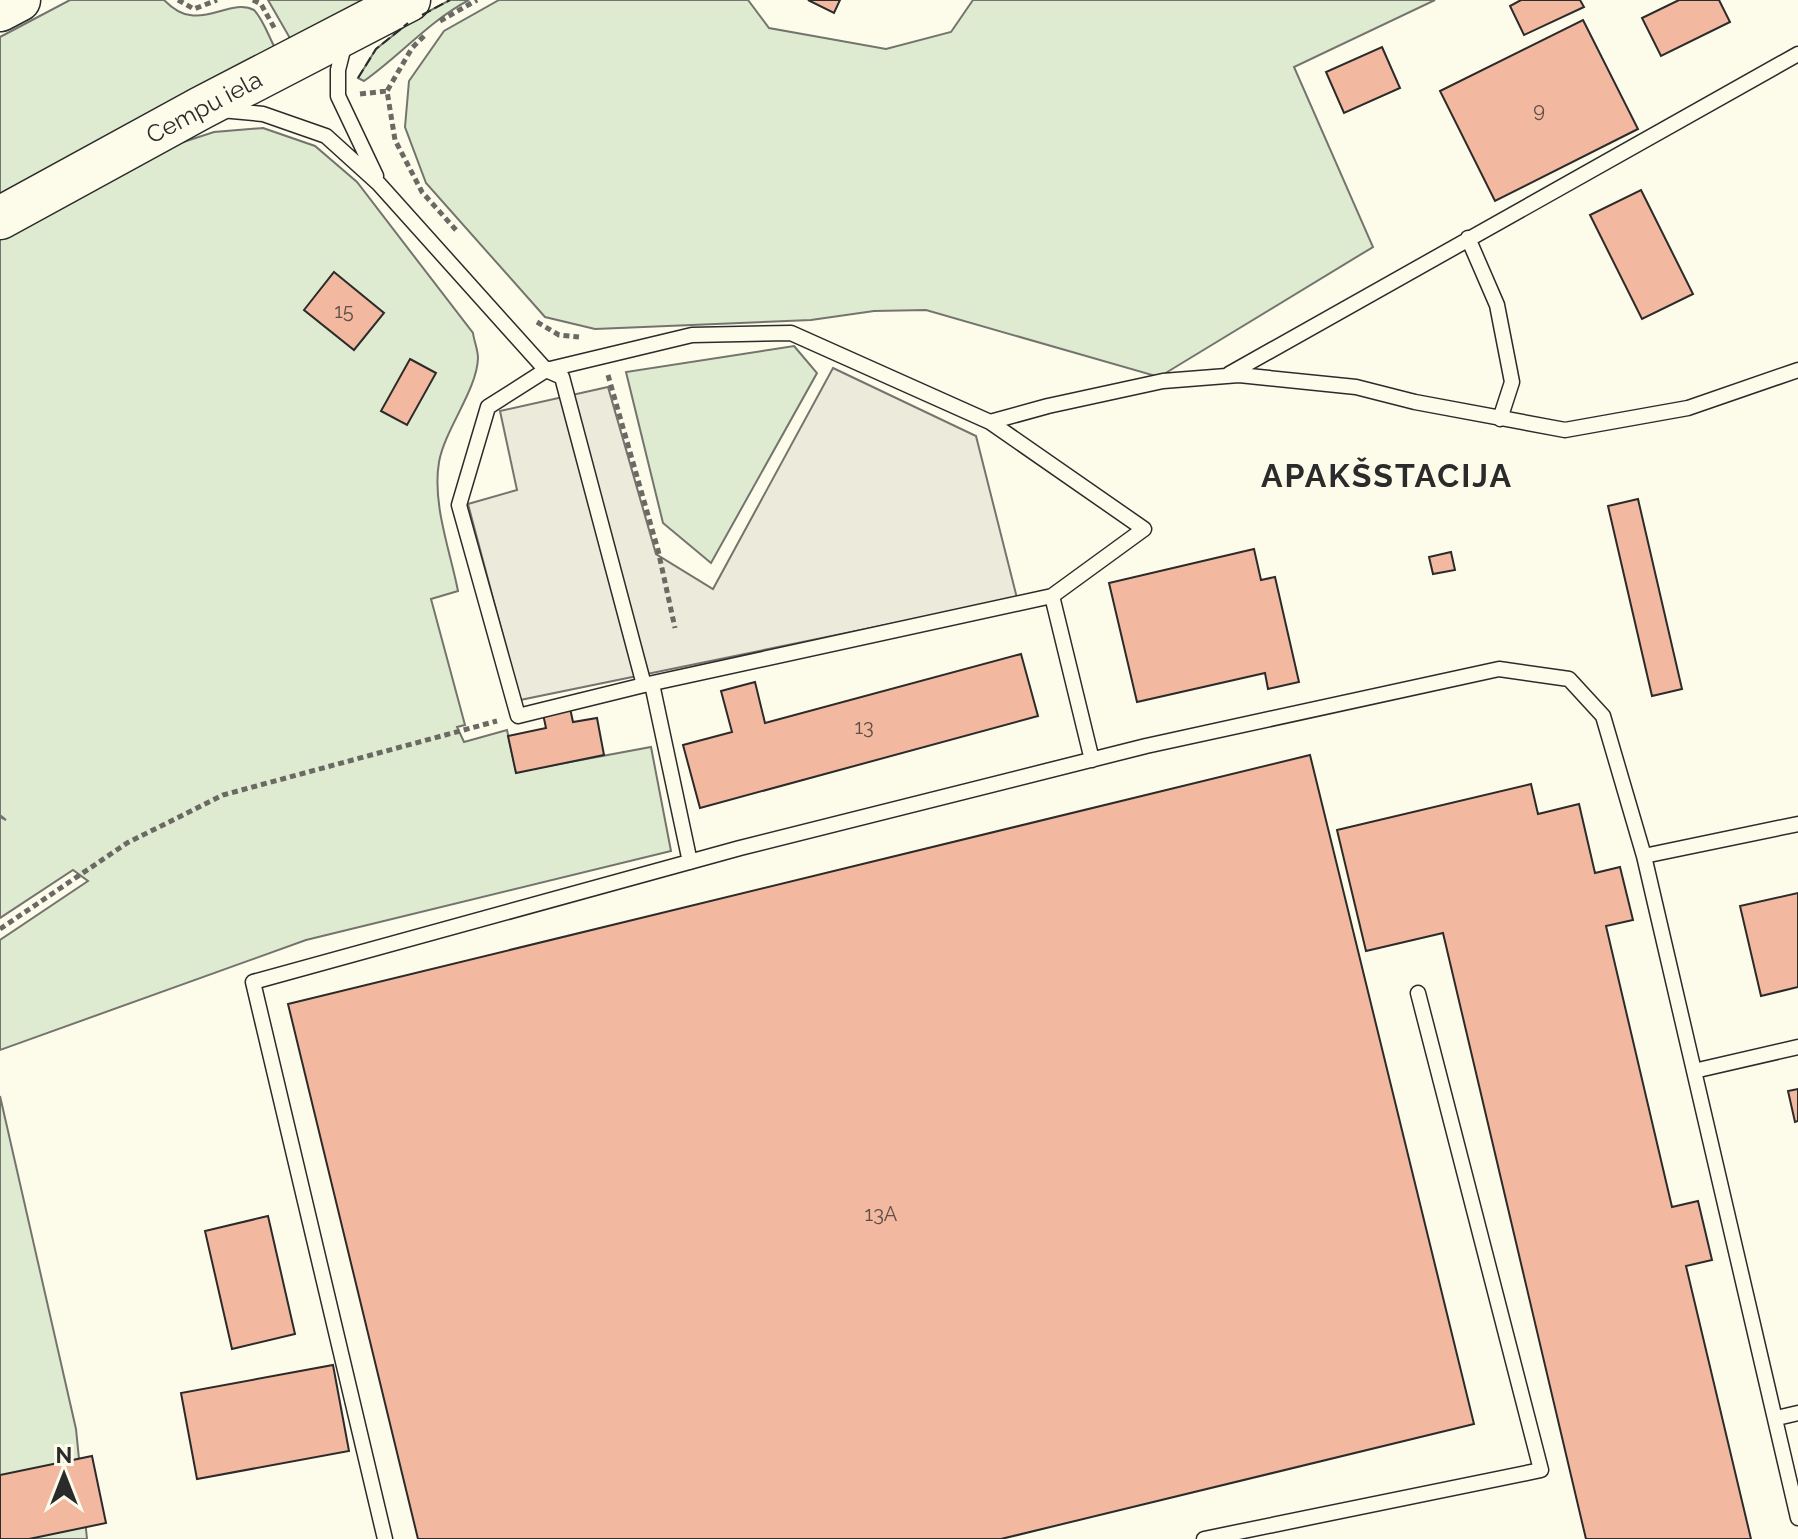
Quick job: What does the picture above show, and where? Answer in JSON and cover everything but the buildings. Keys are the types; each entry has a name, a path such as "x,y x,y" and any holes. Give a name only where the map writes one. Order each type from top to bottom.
{"main road":[{"path":"0,10 19,0"},
{"name":"Cempu iela","path":"0,218 201,108 347,33 424,19"}],"lane":[{"path":"347,33 338,70 338,96 379,184"},
{"path":"1225,376 1798,54"},
{"path":"201,108 263,114 326,136 379,184 546,370 562,377 648,684 690,862"},
{"path":"1468,238 1497,305 1512,382 1500,419"},
{"path":"791,333 990,422 1144,529 1052,596 648,684 518,716 459,505 488,407 546,370 692,335 791,333"},
{"path":"990,422 1163,381 1239,375 1356,387 1565,430 1688,408 1798,370"},
{"path":"1052,596 1092,760"},
{"path":"385,1539 253,982 690,862 1092,760 1499,669 1569,679 1603,716 1644,856 1798,1518"},
{"path":"1644,856 1798,824"},
{"path":"1204,1539 1541,1470 1418,993"},
{"path":"1694,1071 1798,1047"},
{"path":"1777,1418 1798,1413"}],"path":[{"path":"178,0 194,9 217,0"},
{"path":"253,0 261,4 278,35"},
{"path":"457,231 422,192 395,140 387,91 412,48 424,19 477,0"},
{"path":"356,94 387,91"},
{"path":"534,320 559,335 584,337"},
{"path":"611,383 658,550 675,628"},
{"path":"0,929 127,843 223,795 518,716"}],"green space":[{"path":"70,0 164,0 179,12 198,16 231,8 247,8 257,14 275,48 0,194 0,37"},
{"path":"268,0 367,0 291,40"},
{"path":"450,0 469,0 441,18 364,81 358,78 376,49 414,19"},
{"path":"499,0 748,0 769,28 886,49 951,32 973,0 1435,0 1294,67 1373,247 1159,377 926,310 874,311 811,320 595,329 545,317 426,183 405,127 409,81 444,31"},
{"path":"263,128 315,146 357,182 473,333 478,355 476,370 442,449 437,478 443,527 458,591 431,599 465,725 457,727 464,742 507,730 516,772 651,747 671,851 306,940 0,1050 0,940 88,881 73,870 0,918 0,817 6,820 0,815 0,235 171,146 214,132"},
{"path":"794,346 817,373 711,563 663,523 626,372"},
{"path":"0,1096 76,1429 87,1539 0,1539"}],"shaded area":[{"path":"833,368 976,436 1017,598 520,700 468,504 517,490 500,411 608,387 656,554 713,589"}],"fence":[{"path":"422,15 450,0"},
{"path":"358,78 376,49 408,23"}],"district":[{"name":"APAKŠSTACIJA","path":"1387,475"}]}
